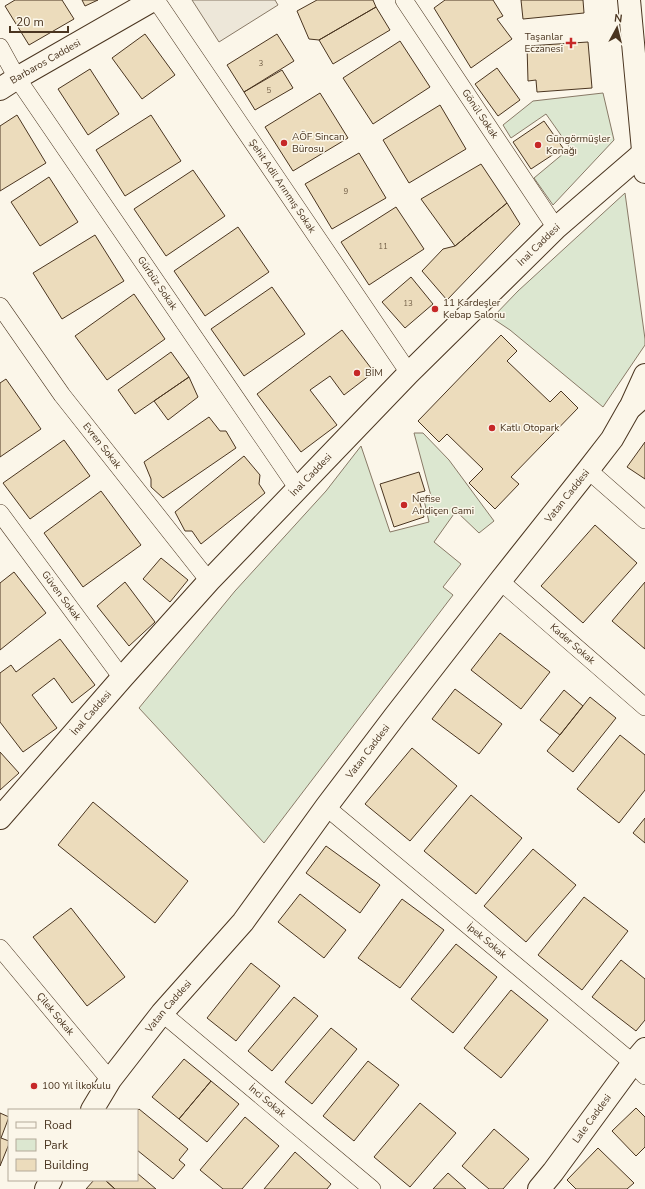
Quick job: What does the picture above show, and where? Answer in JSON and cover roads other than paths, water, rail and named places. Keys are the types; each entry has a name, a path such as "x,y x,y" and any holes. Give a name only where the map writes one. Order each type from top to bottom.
{"street":[{"name":"Barbaros Caddesi","path":"8,84 155,0"},
{"name":"Şehit Adil Arınmış Sokak","path":"155,0 409,373"},
{"name":"Gönül Sokak","path":"404,0 556,228"},
{"path":"628,0 644,162"},
{"name":"Gürbüz Sokak","path":"0,47 8,84 298,489"},
{"name":"İnal Caddesi","path":"0,818 209,581 409,373 556,228 644,162"},
{"name":"Evren Sokak","path":"0,306 62,395 209,581"},
{"name":"Vatan Caddesi","path":"93,1109 110,1080 162,1013 243,922 326,807 395,716 612,439 637,402 645,375"},
{"path":"588,470 645,520"},
{"name":"Güven Sokak","path":"0,513 122,678"},
{"name":"Kader Sokak","path":"500,581 645,707"},
{"name":"İpek Sokak","path":"326,807 641,1063"},
{"name":"Çilek Sokak","path":"0,948 110,1080"},
{"name":"İnci Sokak","path":"162,1013 372,1189"},
{"name":"Lale Caddesi","path":"539,1189 641,1063"}],"place":[{"name":"Taşanlar Eczanesi","path":"571,43"},
{"name":"AÖF Sincan Bürosu","path":"284,143"},
{"name":"Güngörmüşler Konağı","path":"538,145"},
{"name":"11 Kardeşler Kebap Salonu","path":"435,309"},
{"name":"BİM","path":"357,373"},
{"name":"Katlı Otopark","path":"492,428"},
{"name":"Nefise Andiçen Cami","path":"404,505"},
{"name":"100 Yıl İlkokulu","path":"34,1086"}]}
